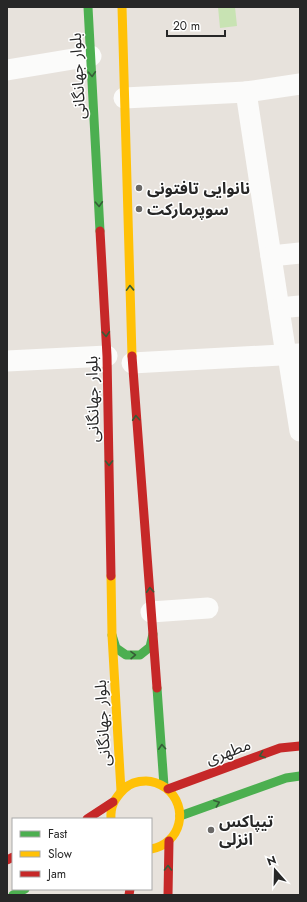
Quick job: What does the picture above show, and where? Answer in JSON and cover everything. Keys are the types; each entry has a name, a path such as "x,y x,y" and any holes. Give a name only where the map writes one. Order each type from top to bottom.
{"street":[{"name":"بلوار جهانگانی","path":"88,7 107,356 112,635 121,790"},
{"path":"122,7 132,363 166,788"},
{"path":"7,70 91,56"},
{"path":"124,98 246,92 300,84"},
{"path":"246,92 279,308 291,355 300,431"},
{"path":"271,256 300,253"},
{"path":"279,308 300,306"},
{"path":"132,363 291,355"},
{"path":"7,361 107,356"},
{"path":"151,612 208,608"},
{"path":"112,635 116,648 126,655 140,655 150,647 153,634"},
{"name":"مطهری","path":"166,788 280,748 300,746"},
{"path":"180,816 286,778 300,776"},
{"path":"111,818 110,813 113,802 121,790 128,785 137,781 147,780 156,782 166,788 175,797 179,806 180,816 178,826 168,841 152,849"},
{"path":"89,818 113,802"},
{"path":"168,841 168,895"},
{"path":"13,895 23,890"}],"green space":[{"path":"218,7 235,7 237,26 220,28"}],"traffic: fast":[{"path":"88,7 100,231"},
{"path":"112,635 116,648 126,655 140,655 150,647 153,634"},
{"path":"157,688 164,786"},
{"path":"180,816 286,778 300,776"},
{"path":"13,895 23,890"}],"traffic: slow":[{"path":"122,7 132,356"},
{"path":"111,576 112,635 121,791"},
{"path":"111,818 111,810 114,802 121,792 129,785 137,782 149,781 166,788 178,805 180,814 179,824 175,833 169,840 161,846 152,849"}],"traffic: jam":[{"path":"100,231 107,356 111,576"},
{"path":"132,356 157,688"},
{"path":"168,789 280,748 300,746"},
{"path":"89,818 113,802"},
{"path":"168,895 169,841"},
{"path":"7,860 12,858"},
{"path":"129,895 130,890"}],"place":[{"name":"نانوایی تافتونی","path":"139,188"},
{"name":"سوپرمارکت","path":"139,209"},
{"name":"تیپاکس انزلی","path":"211,830"}]}
